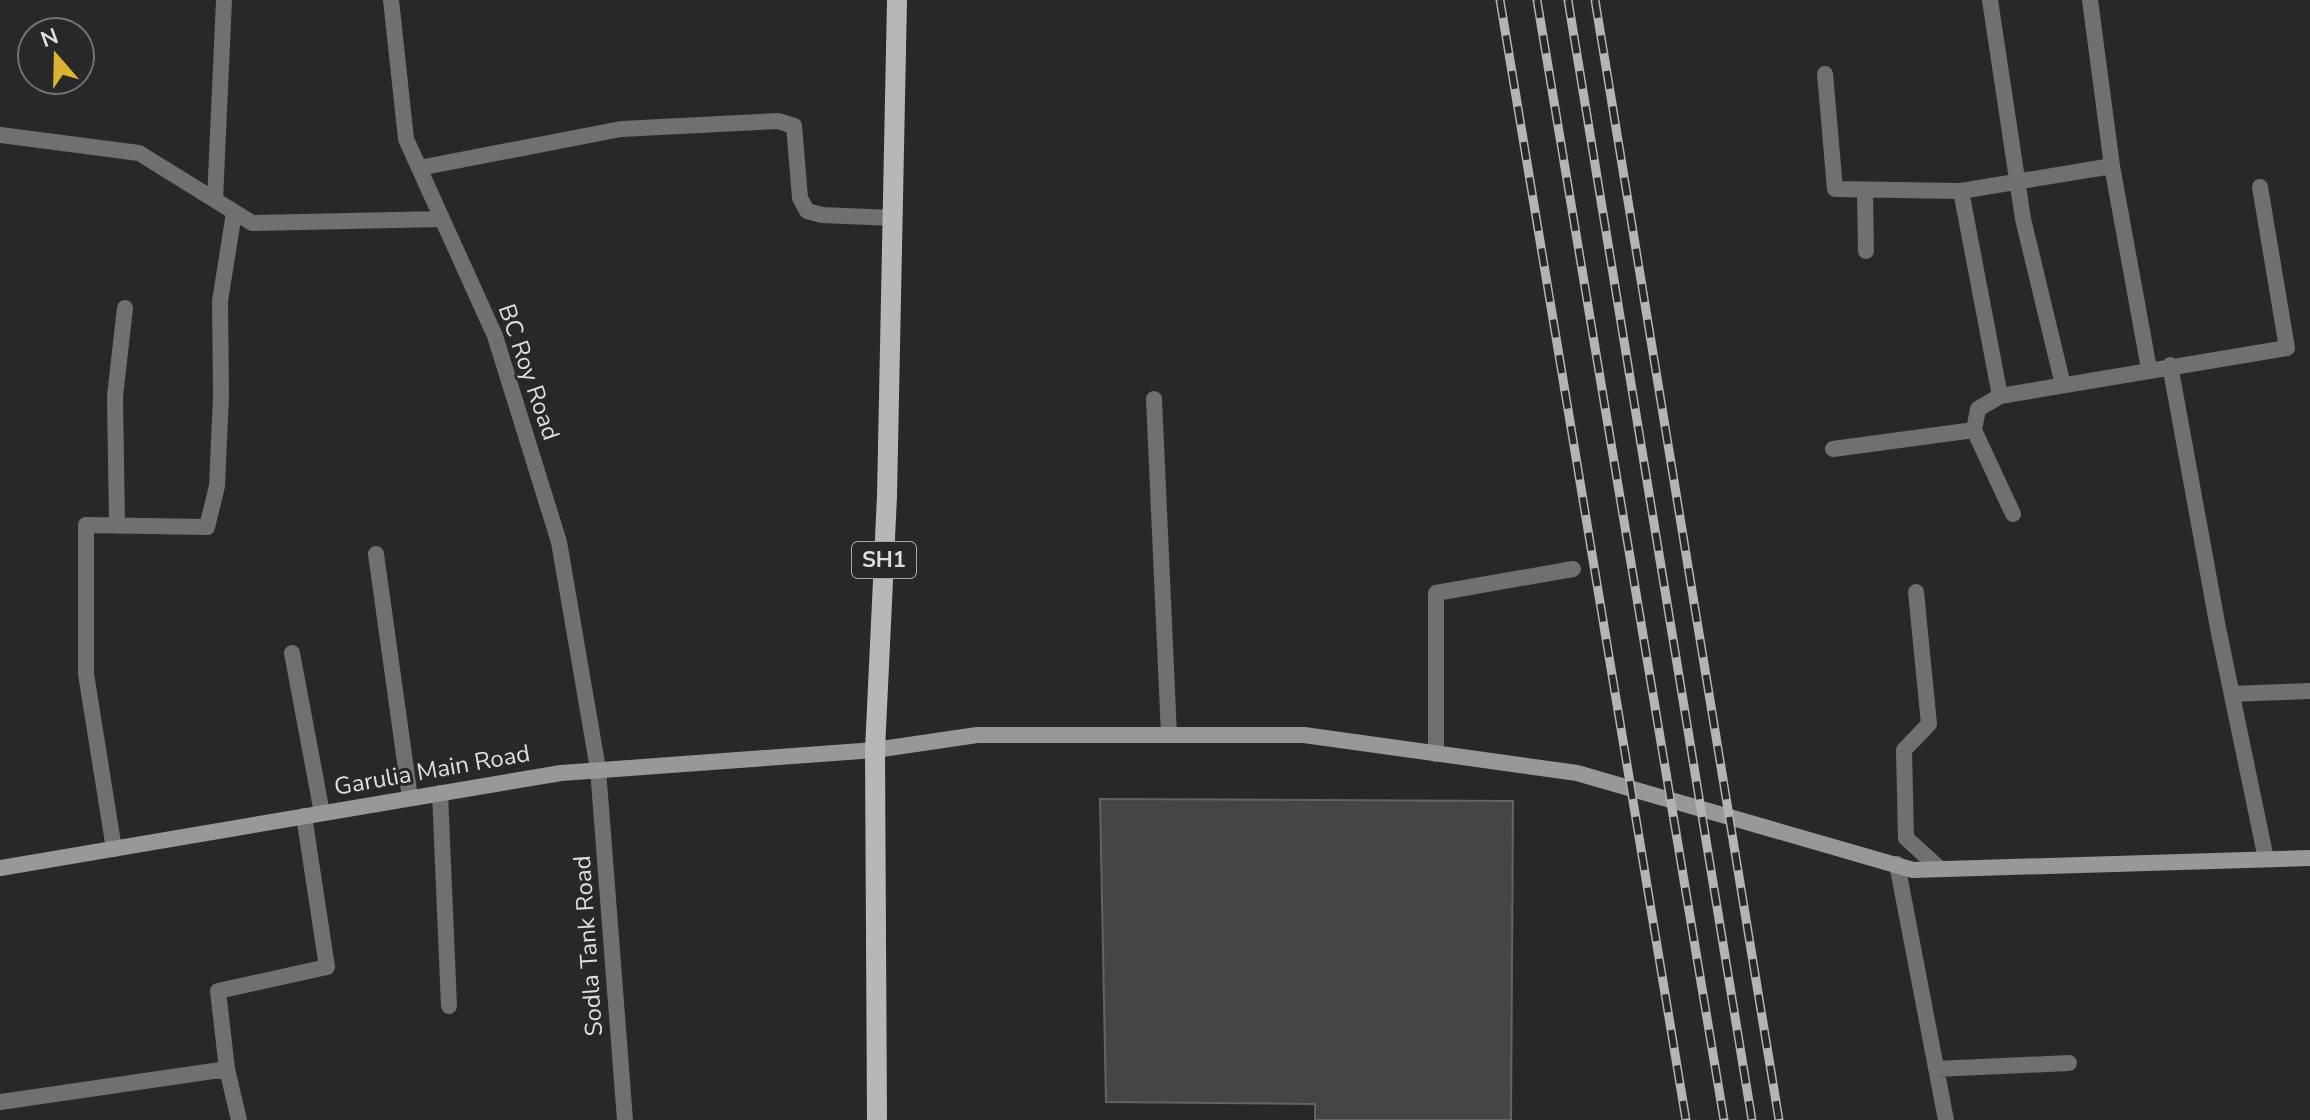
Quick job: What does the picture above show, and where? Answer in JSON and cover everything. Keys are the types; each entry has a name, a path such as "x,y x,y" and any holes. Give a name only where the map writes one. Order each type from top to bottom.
{"main road":[{"name":"SH1","path":"877,1120 875,750 894,218 897,0"}],"street":[{"path":"215,200 224,0"},
{"name":"BC Roy Road","path":"391,0 406,139 495,336 559,542 598,769"},
{"path":"1990,0 2023,219 2063,385"},
{"path":"2090,0 2112,166 2149,369"},
{"path":"1825,74 1835,189 1961,191 2112,166"},
{"path":"419,168 621,129 778,121 794,126 800,198 807,211 822,215 894,218"},
{"path":"0,135 139,153 252,223 442,219"},
{"path":"2013,514 1974,430 1978,409 2000,396 2170,365 2287,348 2260,187"},
{"path":"1865,191 1866,251"},
{"path":"1961,191 2000,396"},
{"path":"114,849 86,674 86,525 207,527 217,486 221,396 220,301 234,213"},
{"path":"117,525 115,396 125,308"},
{"path":"2170,365 2266,859"},
{"path":"1154,399 1169,735"},
{"path":"1833,449 1974,430"},
{"path":"376,554 410,798"},
{"path":"1436,754 1436,593 1573,569"},
{"path":"1916,592 1929,724 1904,750 1906,838 1940,869"},
{"path":"292,653 322,813"},
{"path":"2232,694 2310,691"},
{"name":"Garulia Main Road","path":"0,868 598,769 875,750 977,735 1304,735 1577,773 1913,870 2310,858"},
{"name":"Sodla Tank Road","path":"598,769 625,1120"},
{"path":"440,793 449,1006"},
{"path":"239,1120 227,1069 218,991 327,967 304,816"},
{"path":"1897,864 1946,1120"},
{"path":"1937,1069 2069,1063"},
{"path":"0,1102 227,1069"}],"building":[{"path":"1100,799 1513,801 1511,1120 1315,1120 1315,1104 1106,1102"}],"railway":[{"path":"1500,0 1686,1120"},
{"path":"1537,0 1724,1120"},
{"path":"1568,0 1752,1120"},
{"path":"1595,0 1779,1120"}]}
